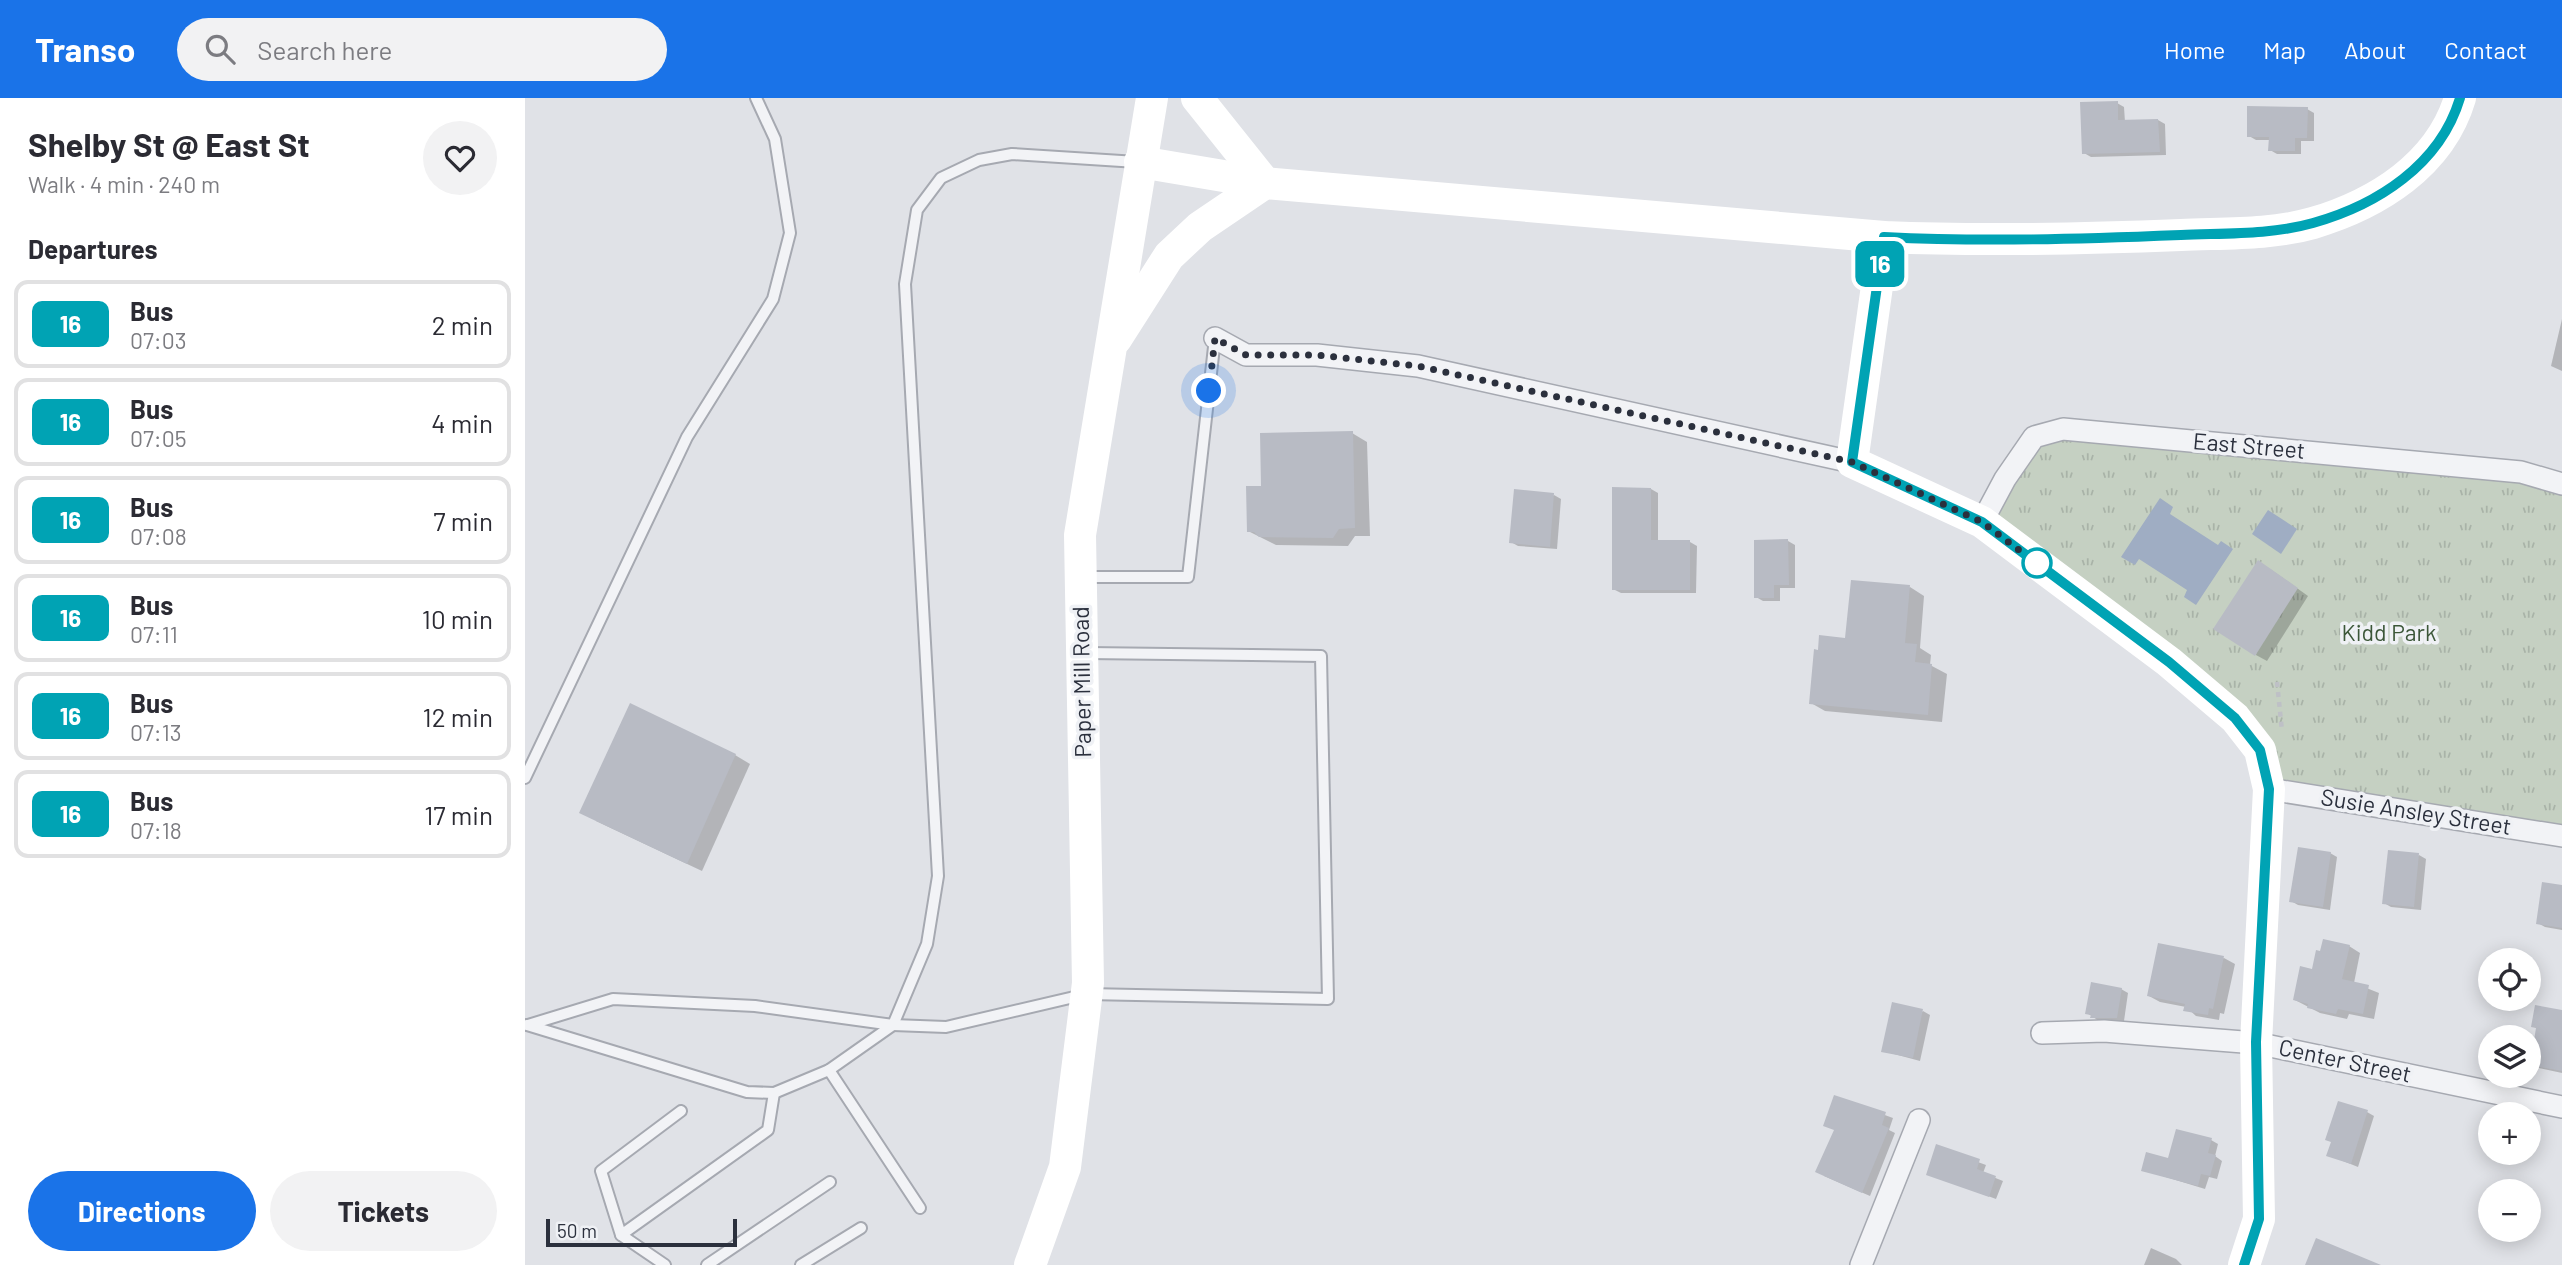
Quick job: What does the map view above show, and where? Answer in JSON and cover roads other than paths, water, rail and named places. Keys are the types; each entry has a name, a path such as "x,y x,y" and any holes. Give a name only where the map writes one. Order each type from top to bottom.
{"street":[{"name":"Paper Mill Road","path":"1031,1265 1065,1167 1087,994 1080,535 1151,98"},
{"path":"1197,98 1265,183"},
{"path":"1140,162 1265,183 1884,237 1977,241 2263,231 2312,223 2357,205 2406,179 2436,147 2460,98"},
{"path":"1109,350 1169,256 1200,227 1265,183"},
{"path":"1852,462 1884,237"},
{"path":"1215,338 1246,355 1317,355 1418,366 1852,462 1982,522 2169,662 2235,718 2260,750 2269,789 2256,1042 2259,1219 2244,1265"},
{"name":"East Street","path":"1982,522 2005,479 2034,438 2063,429 2521,472 2562,484"},
{"name":"Susie Ansley Street","path":"2269,789 2562,836"},
{"name":"Center Street","path":"2042,1033 2105,1031 2256,1042 2562,1107"},
{"path":"1861,1265 1919,1120"}],"lane":[{"path":"525,778 687,437 773,299 790,233 775,139 756,98"},
{"path":"526,1024 747,1092 774,1093 829,1070 893,1025 926,944 938,876 905,284 917,210 941,178 979,160 1012,154 1140,162"},
{"path":"1080,577 1188,577 1215,338"},
{"path":"526,1024 613,999 755,1006 893,1025 946,1027 1087,994 1328,999 1321,656 1082,653"},
{"path":"829,1070 920,1208"},
{"path":"621,1235 768,1130 774,1093"},
{"path":"665,1265 621,1235 601,1171 681,1111"},
{"path":"707,1265 830,1182"},
{"path":"801,1265 862,1227"}],"water":[{"path":"2160,498 2173,507 2170,514 2218,545 2221,541 2233,549 2196,605 2184,597 2187,590 2139,559 2135,565 2121,557"},
{"path":"2268,510 2297,529 2281,554 2252,534"}],"park label":[{"name":"Kidd Park","path":"2389,633"}]}
